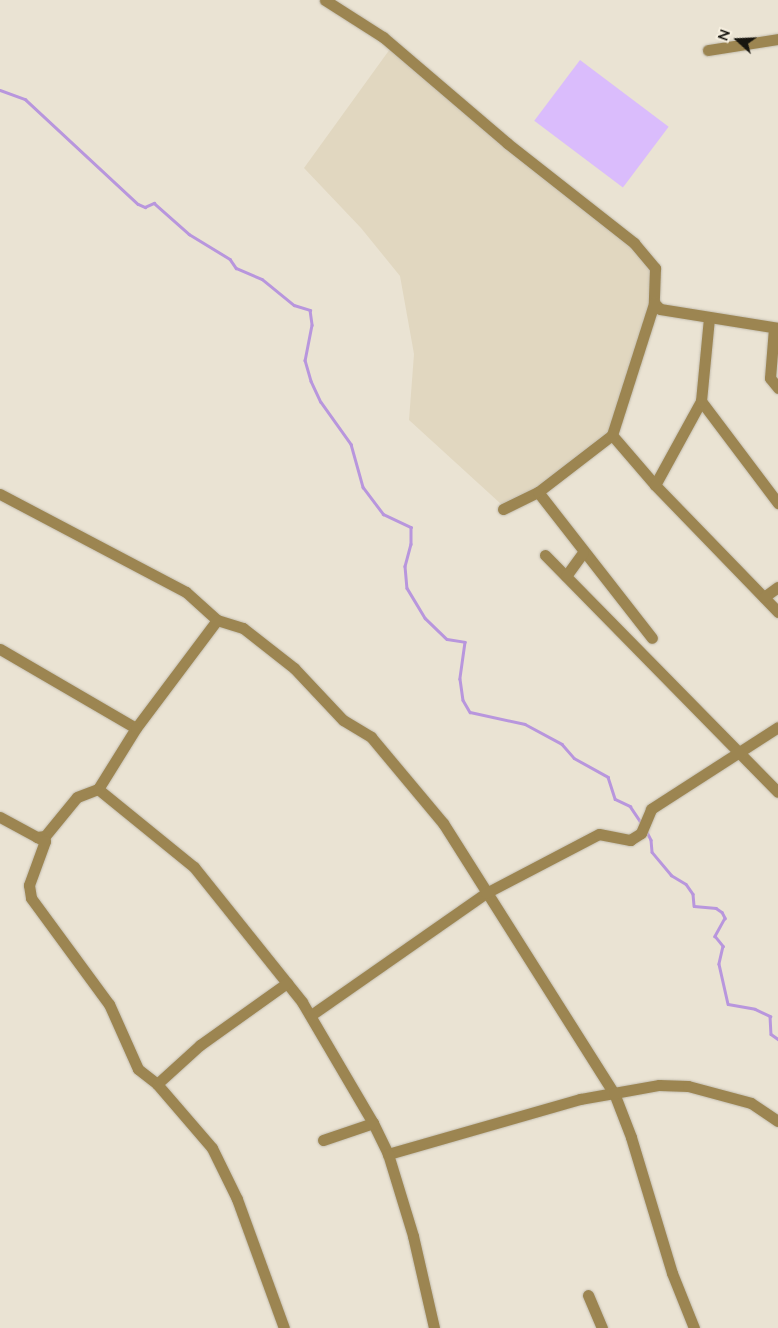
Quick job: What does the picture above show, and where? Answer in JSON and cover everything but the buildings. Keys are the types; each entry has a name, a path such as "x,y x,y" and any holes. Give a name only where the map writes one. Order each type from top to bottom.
{"street":[{"path":"326,0 383,37 507,143 634,243 654,268 654,304 612,435 538,492 503,508"},
{"path":"708,50 778,39"},
{"path":"654,304 668,312 776,328 770,378 778,388"},
{"path":"655,485 701,401 710,318"},
{"path":"701,401 778,503"},
{"path":"612,435 655,485 778,612"},
{"path":"538,492 583,553 652,638"},
{"path":"0,494 186,592 217,620 243,628 294,668 343,720 371,737 443,823 486,893 600,1066 614,1093 672,1272 694,1328"},
{"path":"566,576 583,553"},
{"path":"545,555 778,792"},
{"path":"764,597 778,587"},
{"path":"37,837 52,830 77,797 98,789 136,728 217,620"},
{"path":"0,649 136,728"},
{"path":"311,1015 486,893 599,834 630,840 641,833 651,809 739,754 778,727"},
{"path":"98,789 194,866 311,1015 373,1122 388,1154 413,1236 434,1328"},
{"path":"0,817 45,841 29,885 32,898 110,1004 138,1069 157,1084 212,1148 236,1200 284,1328"},
{"path":"157,1084 200,1045 287,983"},
{"path":"388,1154 580,1099 659,1085 688,1086 752,1103 778,1121"},
{"path":"322,1140 373,1122"},
{"path":"588,1295 602,1328"}],"shaded area":[{"path":"390,49 631,247 650,270 649,305 608,432 536,488 501,504 409,420 414,354 400,276 361,228 304,168"},
{"path":"580,60 669,127 623,187 534,121"}],"waterway":[{"path":"0,90 25,99 138,204 145,207 154,203 189,234 230,259 236,268 262,279 294,305 310,310 312,325 305,360 311,381 321,402 351,444 363,487 383,514 411,527 411,544 405,566 407,588 425,618 447,639 465,642 460,679 463,700 470,712 525,724 562,744 574,758 608,777 615,799 630,806 642,824"},
{"path":"646,830 651,840 652,852 671,875 686,884 693,894 694,906 716,908 722,912 725,918 715,936 723,946 719,964 728,1004 755,1009 770,1016 771,1034 778,1039"}]}
